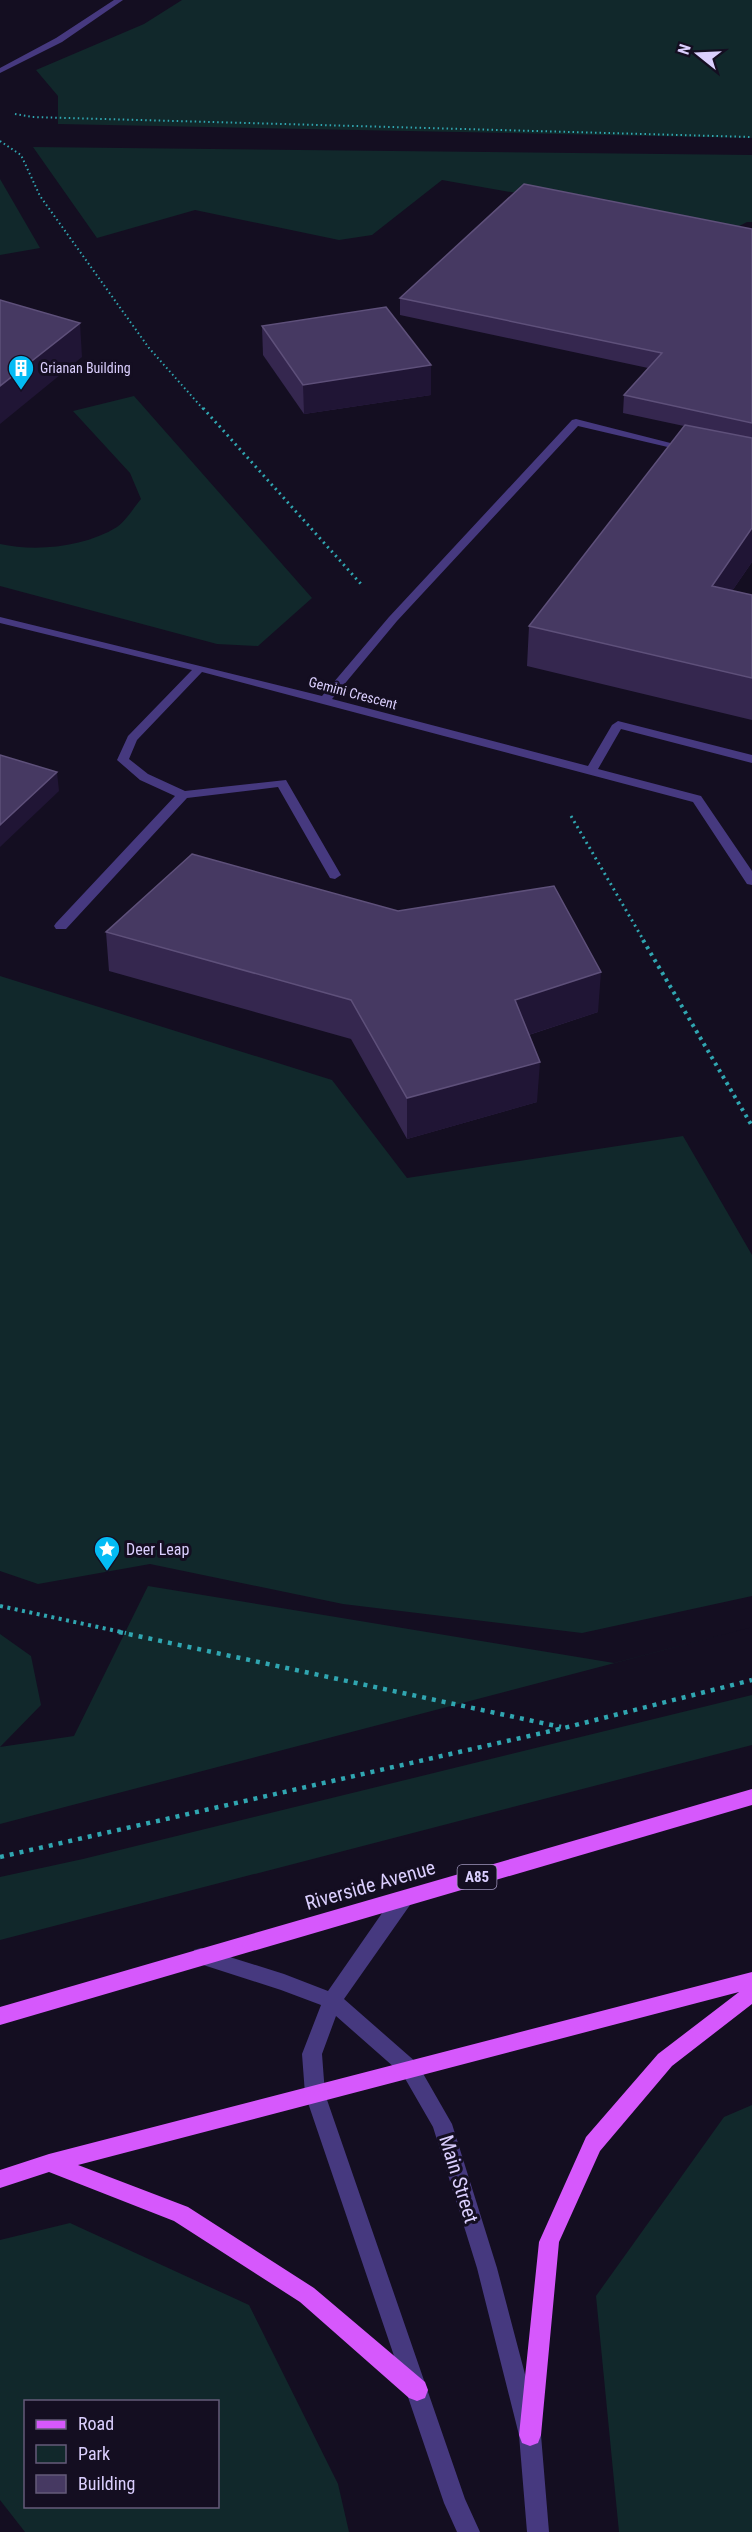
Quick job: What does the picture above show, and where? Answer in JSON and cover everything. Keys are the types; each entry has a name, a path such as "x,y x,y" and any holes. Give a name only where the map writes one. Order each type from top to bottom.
{"main road":[{"name":"Riverside Avenue","path":"0,2016 752,1797"},
{"path":"0,2179 49,2163 752,1980"},
{"path":"530,2435 549,2242 593,2144 664,2060 752,1993"},
{"path":"49,2163 181,2214 307,2295 417,2390"}],"street":[{"path":"0,71 59,40 118,0"},
{"path":"324,701 393,619 576,422 697,450"},
{"name":"Gemini Crescent","path":"0,620 200,668 697,799 752,881"},
{"path":"200,668 132,740 123,760 144,777 183,795 282,783 335,875"},
{"path":"591,771 618,725 752,759"},
{"path":"61,926 183,795"},
{"path":"403,1899 332,2001 312,2054 315,2094 455,2503 469,2532"},
{"name":"Main Street","path":"201,1956 284,1982 332,2001 411,2069 442,2124 487,2268 530,2435 538,2532"}],"path":[{"path":"11,114 32,117 752,137"},
{"path":"0,141 21,154 40,196 149,348 393,619"},
{"path":"591,771 568,810 752,1126"},
{"path":"0,1606 564,1728"},
{"path":"0,1857 564,1728 752,1680"}],"green space":[{"path":"182,0 752,0 752,138 58,124 58,96 36,70 144,24"},
{"path":"33,147 752,155 752,222 747,222 726,233 605,206 609,200 546,189 539,197 442,180 372,235 339,240 195,210 97,238"},
{"path":"0,179 40,248 0,255"},
{"path":"134,396 312,598 258,646 217,644 0,586 0,544 29,548 60,546 90,539 117,527 141,499 130,473 73,411"},
{"path":"0,976 332,1080 407,1178 683,1136 752,1255 752,1596 582,1633 343,1604 150,1564 38,1584 0,1571"},
{"path":"148,1586 614,1663 752,1627 0,1824 0,1747 74,1736"},
{"path":"0,1634 31,1656 41,1705 0,1747"},
{"path":"752,1695 752,1745 0,1940 0,1877 83,1859"},
{"path":"752,2105 752,2532 619,2532 596,2296 724,2117"},
{"path":"70,2223 249,2305 338,2484 349,2532 25,2532 0,2500 0,2240"}],"building":[{"path":"524,184 752,229 752,423 624,395 662,353 400,298"},
{"path":"0,300 80,323 0,386"},
{"path":"386,307 431,365 303,385 262,326"},
{"path":"685,425 752,438 752,528 712,586 752,595 752,678 529,626"},
{"path":"0,755 57,772 0,825"},
{"path":"192,854 398,911 554,886 601,972 515,1000 540,1062 407,1098 351,1000 106,932"}],"place":[{"name":"Grianan Building","path":"21,391"},
{"name":"Deer Leap","path":"107,1572"}]}
